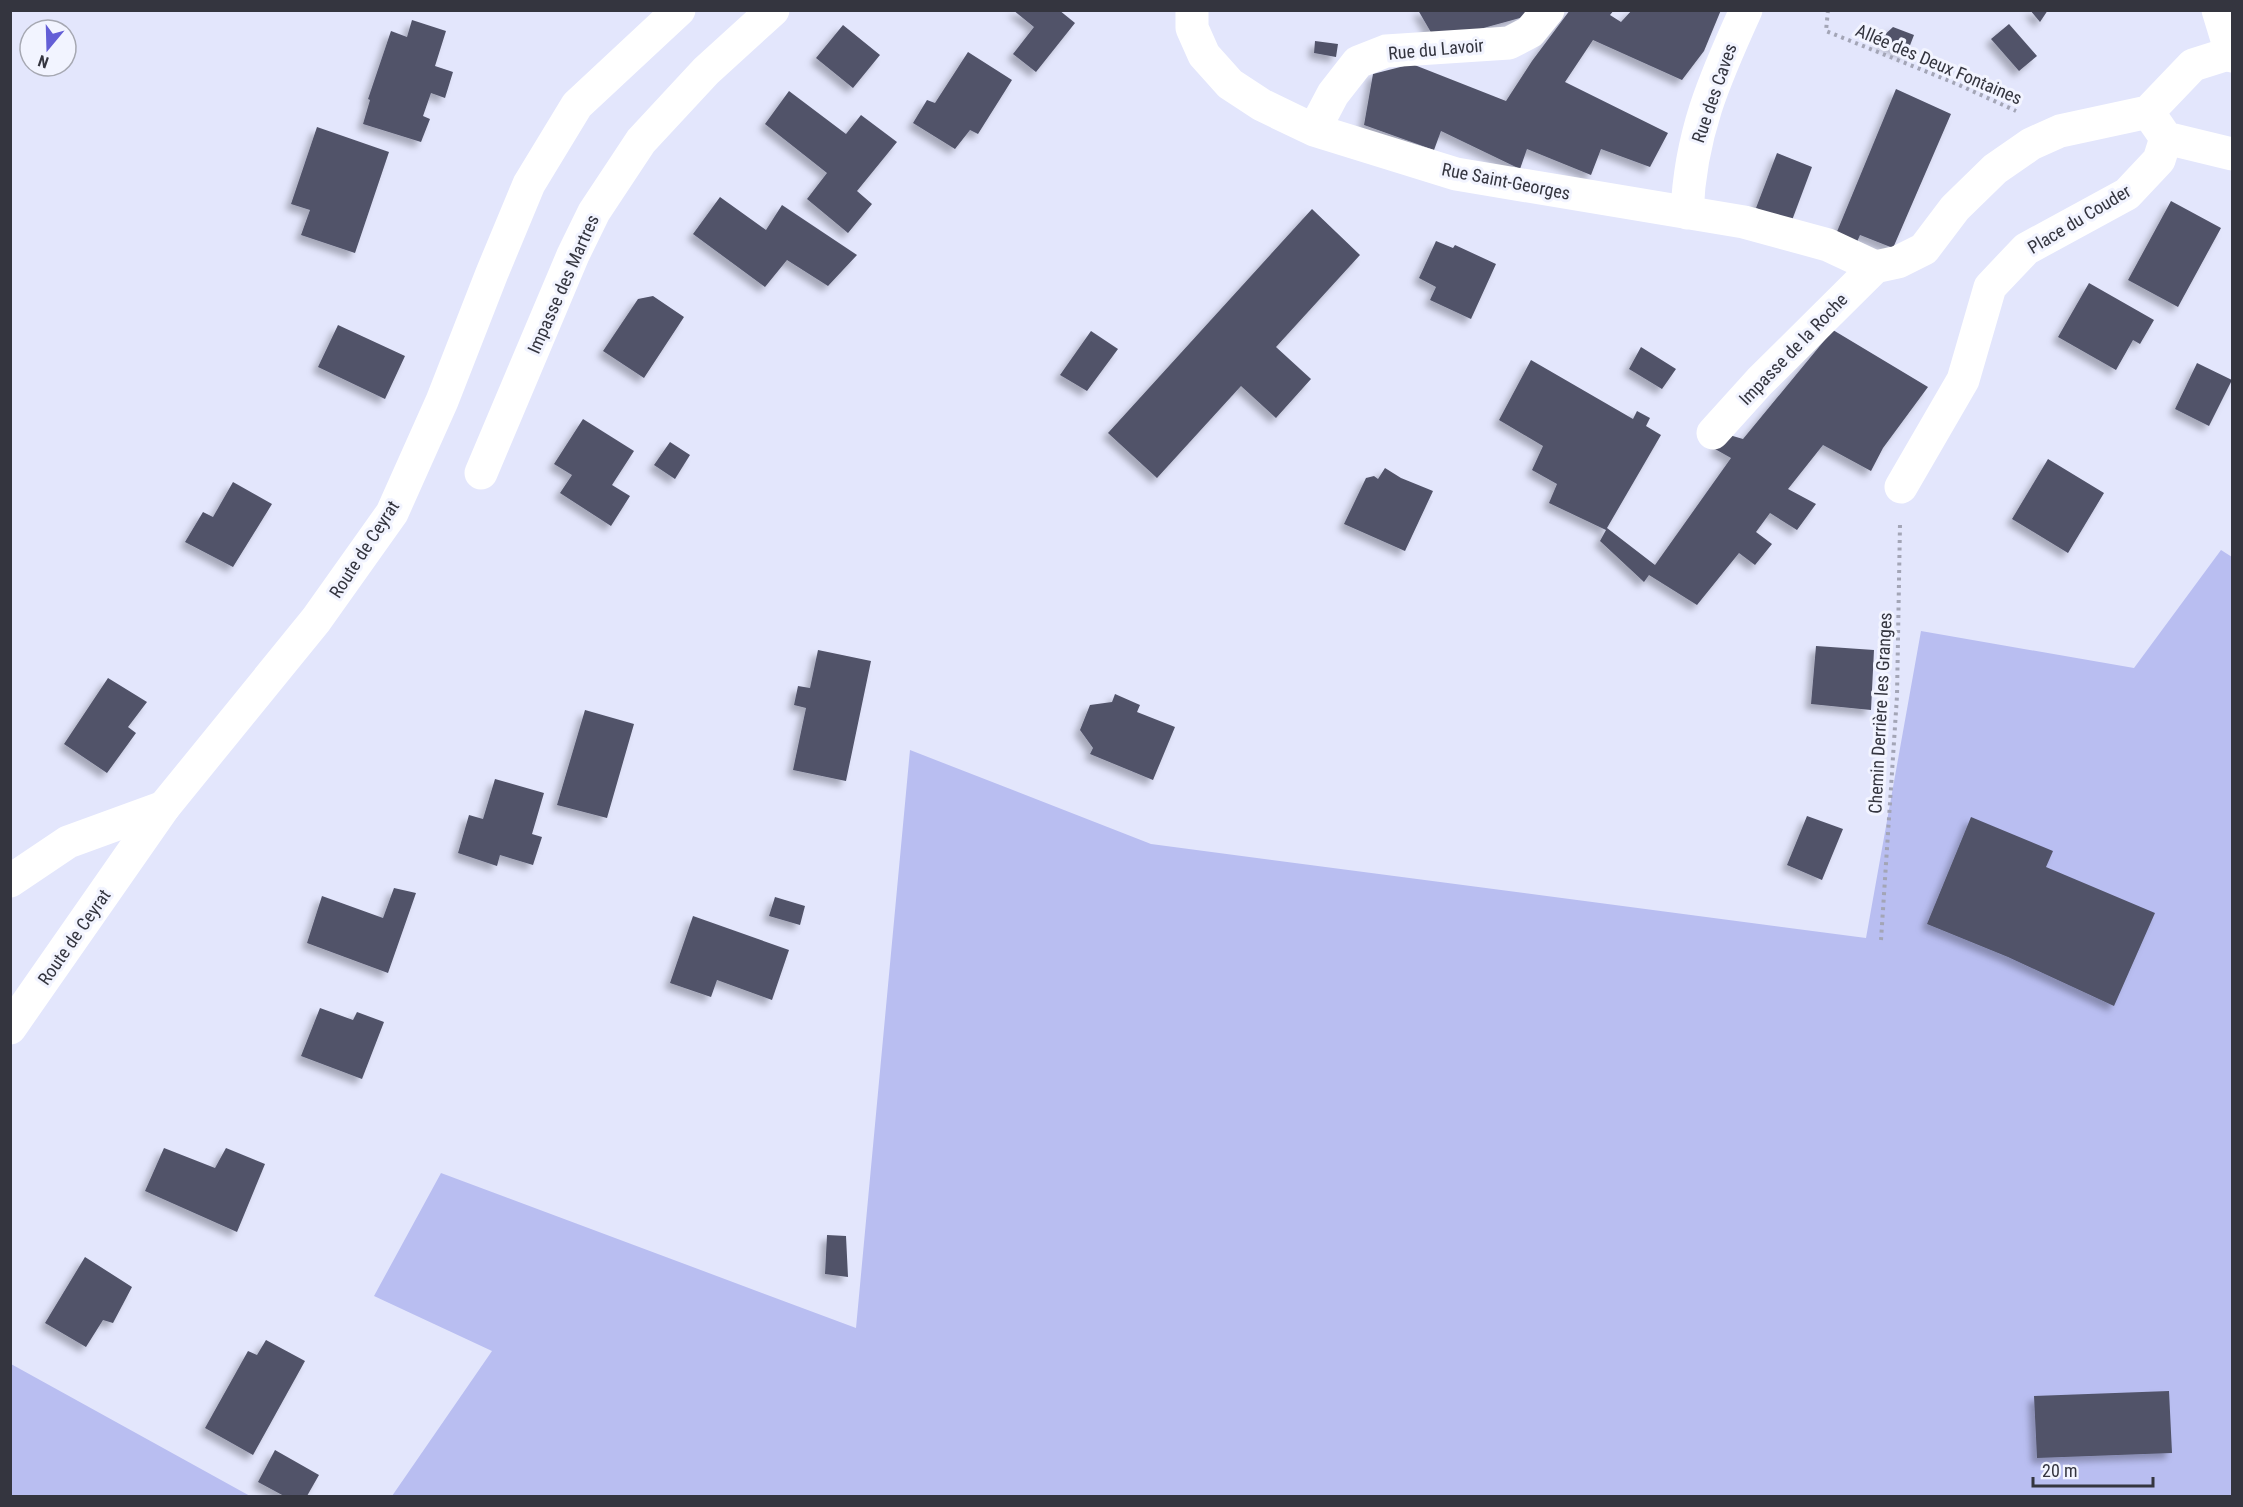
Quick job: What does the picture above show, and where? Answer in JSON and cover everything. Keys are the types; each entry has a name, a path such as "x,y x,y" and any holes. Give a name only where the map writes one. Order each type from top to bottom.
{"street":[{"name":"Route de Ceyrat","path":"10,1028 164,807 316,620 392,513 442,401 529,184 577,105 679,10"},
{"name":"Impasse des Martres","path":"481,473 573,255 594,212 641,141 706,71 773,10"},
{"name":"Rue Saint-Georges","path":"1192,10 1192,28 1204,55 1230,84 1263,105 1314,130 1456,174 1744,222 1828,245 1875,267"},
{"name":"Rue du Lavoir","path":"1314,130 1333,94 1358,63 1386,51 1509,42 1530,32 1548,10"},
{"name":"Rue des Caves","path":"1687,213 1688,180 1699,126 1718,72 1746,10"},
{"path":"2157,125 2193,65 2232,54 2218,10"},
{"path":"1875,267 1898,262 1924,249 1955,208 1995,169 2031,144 2060,131 2157,125 2232,154"},
{"name":"Place du Couder","path":"1901,487 1963,380 1990,287 2026,249 2127,194 2159,160 2157,125"},
{"name":"Impasse de la Roche","path":"1713,433 1760,381 1875,267"},
{"path":"10,881 68,842 164,807"}],"path":[{"name":"Allée des Deux Fontaines","path":"1828,10 1826,31 1957,84 2060,131"},
{"name":"Chemin Derrière les Granges","path":"1881,940 1897,696 1901,487"}],"shaded area":[{"path":"2221,550 2232,557 2232,1496 392,1496 492,1351 374,1296 441,1173 856,1328 910,750 1151,844 1866,938 1921,631 2134,668"},
{"path":"11,1364 250,1496 11,1496"}],"building":[{"path":"1013,10 1059,10 1075,23 1036,72 1013,54 1034,27"},
{"path":"1418,10 1531,10 1520,18 1436,41"},
{"path":"1570,10 1614,10 1610,15 1621,22 1632,10 1721,10 1704,51 1682,80 1593,40 1565,82 1668,133 1650,167 1601,149 1591,175 1527,149 1520,169 1441,131 1434,150 1364,125 1373,74 1412,64 1506,101"},
{"path":"2030,10 2048,10 2040,22"},
{"path":"412,20 446,31 435,66 453,72 445,98 431,93 423,116 430,119 421,142 363,124 370,100 368,99 391,31 407,37"},
{"path":"2009,24 2037,56 2019,71 1991,39"},
{"path":"843,25 880,55 853,88 816,58"},
{"path":"1893,27 1914,35 1907,53 1879,40"},
{"path":"1315,41 1338,44 1336,57 1314,53"},
{"path":"968,52 1012,80 978,134 970,130 955,149 913,123 927,100 935,103"},
{"path":"1896,89 1951,114 1893,248 1860,235 1857,242 1836,234"},
{"path":"789,91 846,134 861,115 897,142 857,191 872,204 848,233 807,199 827,173 765,124"},
{"path":"317,127 389,152 355,253 301,235 310,210 291,204"},
{"path":"1777,153 1812,167 1791,223 1756,208"},
{"path":"720,197 766,230 782,205 857,255 828,286 787,260 765,287 693,234"},
{"path":"2171,201 2221,228 2178,307 2128,280"},
{"path":"1312,209 1360,255 1276,347 1311,379 1276,418 1241,386 1157,478 1108,433"},
{"path":"1436,241 1453,248 1455,245 1496,264 1471,319 1430,300 1436,287 1419,278"},
{"path":"2089,283 2154,320 2140,344 2133,340 2116,370 2058,337"},
{"path":"653,296 684,317 644,378 603,351 638,299"},
{"path":"338,325 405,356 385,399 318,367"},
{"path":"1833,330 1928,387 1883,448 1871,471 1823,445 1788,489 1816,504 1797,530 1770,513 1756,532 1772,544 1755,565 1739,553 1697,605 1649,575 1644,582 1600,541 1606,530 1549,503 1557,484 1532,470 1543,446 1499,420 1531,360 1633,419 1637,411 1650,418 1646,426 1661,435 1607,528 1655,565 1731,458 1715,449 1726,434 1743,439"},
{"path":"1091,331 1118,349 1087,391 1060,375"},
{"path":"1641,347 1676,369 1662,389 1629,369"},
{"path":"2197,363 2232,380 2209,426 2175,409"},
{"path":"583,419 634,451 612,485 630,496 611,526 560,493 572,475 554,464"},
{"path":"670,442 690,455 675,479 654,465"},
{"path":"2048,459 2104,493 2068,553 2012,519"},
{"path":"1385,468 1401,478 1433,491 1405,551 1344,524 1366,478 1374,476 1378,479"},
{"path":"233,482 272,504 233,567 185,542 203,512 213,517"},
{"path":"1816,646 1874,650 1871,710 1811,704"},
{"path":"818,650 871,661 846,781 793,770 806,708 794,705 798,686 810,688"},
{"path":"108,678 147,702 128,727 136,733 107,773 64,744"},
{"path":"1115,694 1140,705 1137,712 1175,727 1153,780 1090,754 1093,748 1080,730 1090,705 1112,702"},
{"path":"585,710 634,724 607,818 557,805"},
{"path":"495,779 544,793 532,834 542,837 533,865 500,855 497,866 458,853 469,815 483,819"},
{"path":"1807,816 1843,829 1822,880 1787,865"},
{"path":"1971,817 2053,851 2046,867 2155,913 2114,1006 2008,957 1927,924"},
{"path":"394,888 416,893 388,973 307,943 322,896 383,918"},
{"path":"775,897 805,906 800,925 769,916"},
{"path":"693,916 789,950 772,1000 717,980 711,997 670,983"},
{"path":"320,1008 353,1020 357,1012 384,1022 362,1079 301,1056"},
{"path":"164,1148 215,1168 226,1148 265,1164 237,1232 145,1191"},
{"path":"827,1235 846,1236 848,1277 825,1274"},
{"path":"85,1257 132,1287 113,1323 103,1320 86,1347 45,1323"},
{"path":"266,1340 305,1361 253,1455 205,1428 248,1351 257,1355"},
{"path":"2169,1391 2172,1453 2037,1458 2034,1396"},
{"path":"275,1450 319,1475 307,1496 284,1496 258,1482"}]}
